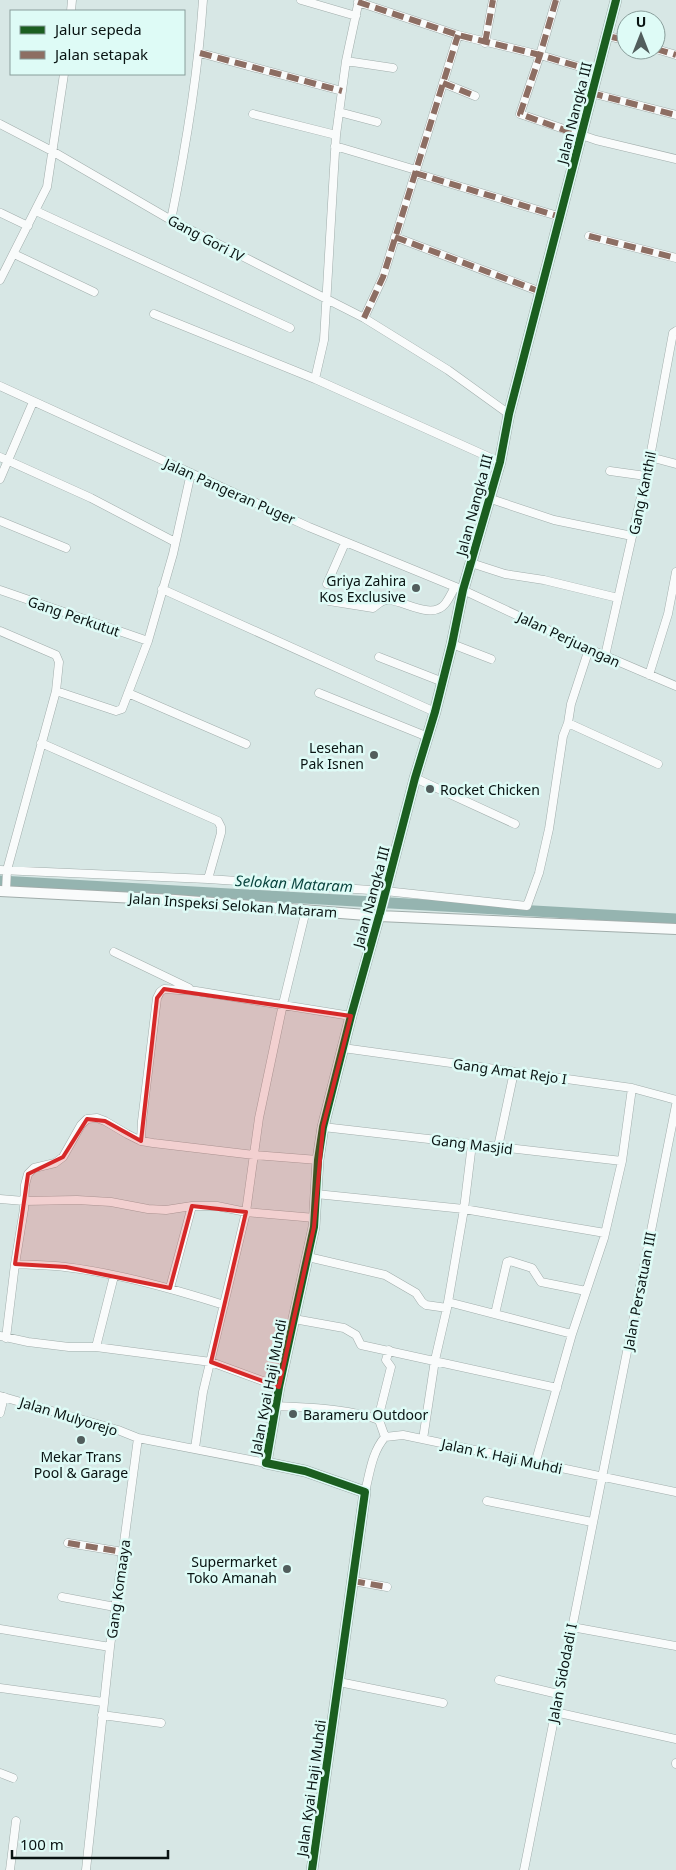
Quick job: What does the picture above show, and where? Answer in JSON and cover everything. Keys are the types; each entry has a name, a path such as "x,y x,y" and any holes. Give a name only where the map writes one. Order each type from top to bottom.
{"street":[{"path":"172,220 187,140 200,53 203,0"},
{"path":"300,0 356,16"},
{"path":"485,43 493,0"},
{"path":"556,0 520,114 581,136 676,160"},
{"name":"Jalan Nangka III","path":"351,1016 443,682 452,644 459,588 471,563 488,498 500,462 509,414 616,0"},
{"path":"315,378 324,340 336,135 346,61 358,1 458,36 540,55 597,72"},
{"path":"458,36 383,277 364,318 448,370 509,414"},
{"path":"607,36 616,38"},
{"path":"200,53 342,92"},
{"path":"346,61 393,68"},
{"path":"0,279 47,188 64,75"},
{"path":"444,83 475,96"},
{"path":"591,93 676,115"},
{"path":"339,112 377,122"},
{"path":"253,114 336,135"},
{"name":"Gang Gori IV","path":"0,124 52,151 172,220 364,318"},
{"path":"335,146 561,217"},
{"path":"36,211 290,328"},
{"path":"1,213 28,226"},
{"path":"589,236 676,258"},
{"path":"395,237 541,292"},
{"path":"14,254 94,292"},
{"path":"154,314 315,378 500,462"},
{"name":"Gang Kanthil","path":"605,656 650,458 672,333 676,331"},
{"name":"Jalan Pangeran Puger","path":"0,386 345,543 459,588"},
{"path":"0,479 34,402"},
{"path":"0,457 91,498 175,542"},
{"path":"650,458 676,464"},
{"path":"610,471 646,476"},
{"path":"56,691 116,711 122,709 148,642 175,542 191,473"},
{"path":"488,498 554,520 632,536"},
{"path":"0,521 66,548"},
{"path":"327,584 345,543"},
{"path":"471,563 505,574 544,580 618,598"},
{"path":"649,675 672,614 676,572"},
{"path":"329,601 373,608 384,600 389,600 419,609 436,610 444,605 459,588"},
{"name":"Jalan Perjuangan","path":"459,588 589,649 676,686"},
{"path":"162,589 435,712"},
{"name":"Gang Perkutut","path":"0,590 148,642"},
{"path":"0,631 58,657 59,662 56,691 5,871 4,890"},
{"path":"452,644 491,659"},
{"path":"5,871 208,878 385,892 527,906 539,873 543,855 554,800 561,743 568,723 571,704 589,649"},
{"path":"379,657 443,682"},
{"path":"319,693 428,737"},
{"path":"128,694 246,744"},
{"path":"568,723 658,764"},
{"path":"41,743 218,822 222,827 221,833 208,878"},
{"path":"416,778 515,824"},
{"name":"Jalan Inspeksi Selokan Mataram","path":"4,890 306,910 676,928"},
{"path":"195,1448 203,1392 246,1212 259,1118 283,1004 306,910"},
{"path":"114,952 196,991"},
{"path":"141,1141 157,998 160,992 164,990 196,991 351,1016"},
{"name":"Jalan Kyai Haji Muhdi","path":"312,1870 365,1492 305,1470 266,1463 278,1387 308,1257 315,1218 318,1160 323,1128 351,1016"},
{"name":"Gang Amat Rejo I","path":"343,1048 632,1088 676,1100"},
{"path":"498,1147 514,1072"},
{"path":"535,1464 572,1334 605,1233 622,1160 632,1088"},
{"name":"Jalan Persatuan III","path":"602,1476 676,1105"},
{"path":"278,1387 211,1362 96,1347 69,1347 3,1337 24,1201 24,1185 28,1174 34,1168 55,1164 63,1157 81,1124 87,1119 97,1118 141,1141 254,1155 318,1160"},
{"name":"Gang Masjid","path":"323,1128 622,1160"},
{"path":"423,1439 435,1360 464,1209 472,1144"},
{"path":"316,1194 464,1209 605,1233"},
{"path":"0,1199 111,1202 148,1210 217,1206 246,1212 315,1218"},
{"path":"170,1288 192,1206"},
{"path":"308,1257 385,1276 416,1292 426,1305 447,1305 495,1314 572,1334"},
{"path":"495,1314 507,1262 510,1261 532,1268 541,1282 586,1292"},
{"path":"15,1264 66,1267 114,1276 170,1288 224,1305"},
{"path":"96,1347 114,1276"},
{"path":"294,1319 351,1330 361,1345 556,1388"},
{"path":"365,1492 374,1454 385,1437 379,1420 391,1367 386,1360 389,1350"},
{"path":"0,1413 2,1396"},
{"name":"Jalan Mulyorejo","path":"2,1396 118,1430 138,1438"},
{"path":"276,1406 344,1411 366,1415 379,1420"},
{"name":"Jalan K. Haji Muhdi","path":"385,1437 403,1435 676,1492"},
{"path":"138,1438 266,1463"},
{"name":"Gang Komaaya","path":"86,1870 103,1702 138,1438"},
{"name":"Jalan Sidodadi I","path":"524,1870 602,1476"},
{"path":"487,1501 592,1522"},
{"path":"68,1543 123,1552"},
{"path":"353,1581 388,1587"},
{"path":"62,1597 115,1607"},
{"path":"572,1628 676,1646"},
{"path":"0,1629 110,1647"},
{"path":"499,1680 558,1694"},
{"path":"339,1682 443,1703"},
{"path":"0,1688 103,1702"},
{"path":"555,1712 676,1739"},
{"path":"102,1715 161,1723"},
{"path":"0,1773 13,1778"},
{"path":"10,1870 16,1821"}],"highlighted area":[{"path":"164,989 351,1016 323,1127 314,1227 279,1387 211,1362 246,1212 192,1206 170,1288 66,1267 15,1264 28,1174 63,1157 87,1119 105,1121 141,1141 157,998"}],"waterway":[{"name":"Selokan Mataram","path":"0,881 676,919"}],"marked path":[{"path":"485,43 493,0"},
{"path":"556,0 520,114 581,136"},
{"path":"358,2 458,35 540,55 597,72"},
{"path":"364,318 383,277 458,35"},
{"path":"607,36 616,38"},
{"path":"666,52 676,55"},
{"path":"200,53 342,91"},
{"path":"443,83 475,96"},
{"path":"591,93 676,115"},
{"path":"415,173 561,217"},
{"path":"589,236 676,258"},
{"path":"395,237 541,292"},
{"path":"68,1543 123,1552"},
{"path":"353,1581 387,1587"}],"cycle path":[{"path":"380,913 415,778 435,712 463,590 500,462 509,414 616,0"},
{"path":"312,1870 365,1492 305,1471 266,1463 279,1387 314,1227 318,1160 323,1127 379,916"}],"place":[{"name":"Griya Zahira Kos Exclusive","path":"416,588"},
{"name":"Lesehan Pak Isnen","path":"374,755"},
{"name":"Rocket Chicken","path":"430,789"},
{"name":"Barameru Outdoor","path":"293,1414"},
{"name":"Mekar Trans Pool & Garage","path":"81,1440"},
{"name":"Supermarket Toko Amanah","path":"287,1569"}]}
